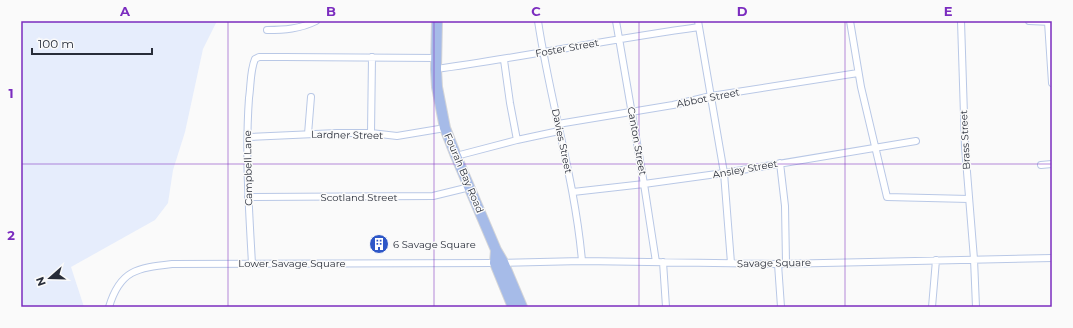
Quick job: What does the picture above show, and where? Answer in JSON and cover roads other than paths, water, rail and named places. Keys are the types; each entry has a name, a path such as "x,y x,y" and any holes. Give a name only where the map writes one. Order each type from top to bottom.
{"main road":[{"name":"Fourah Bay Road","path":"437,21 436,69 445,128 496,250 499,262 517,306"}],"street":[{"path":"267,30 303,27 316,21"},
{"name":"Davies Street","path":"538,21 543,53 573,192 582,261"},
{"name":"Canton Street","path":"616,21 632,110 656,262"},
{"path":"850,21 858,73 887,197 969,199"},
{"name":"Brass Street","path":"961,21 965,147 974,259 976,307"},
{"path":"1029,21 1050,22 1052,83"},
{"path":"698,24 724,174 731,264"},
{"name":"Foster Street","path":"436,69 504,60 698,24"},
{"name":"Campbell Lane","path":"252,264 247,167 252,72 255,59 259,57 372,57"},
{"path":"371,133 372,57 436,58"},
{"path":"504,60 517,140"},
{"name":"Abbot Street","path":"558,124 711,96 858,73"},
{"path":"308,134 311,97"},
{"name":"Lardner Street","path":"248,136 371,133 397,136 445,128"},
{"path":"456,156 559,131"},
{"name":"Ansley Street","path":"573,192 724,174 780,163 916,141"},
{"path":"780,163 785,206 786,263"},
{"path":"1041,165 1052,164"},
{"name":"Scotland Street","path":"248,197 433,196 470,188"},
{"name":"Savage Square","path":"499,262 582,261 778,264 1052,258"},
{"path":"932,307 936,260"},
{"name":"Lower Savage Square","path":"109,307 112,295 122,280 130,273 141,269 172,264 499,262"},
{"path":"663,262 666,307"},
{"path":"778,264 782,307"}],"place":[{"name":"6 Savage Square","path":"379,244"}]}
